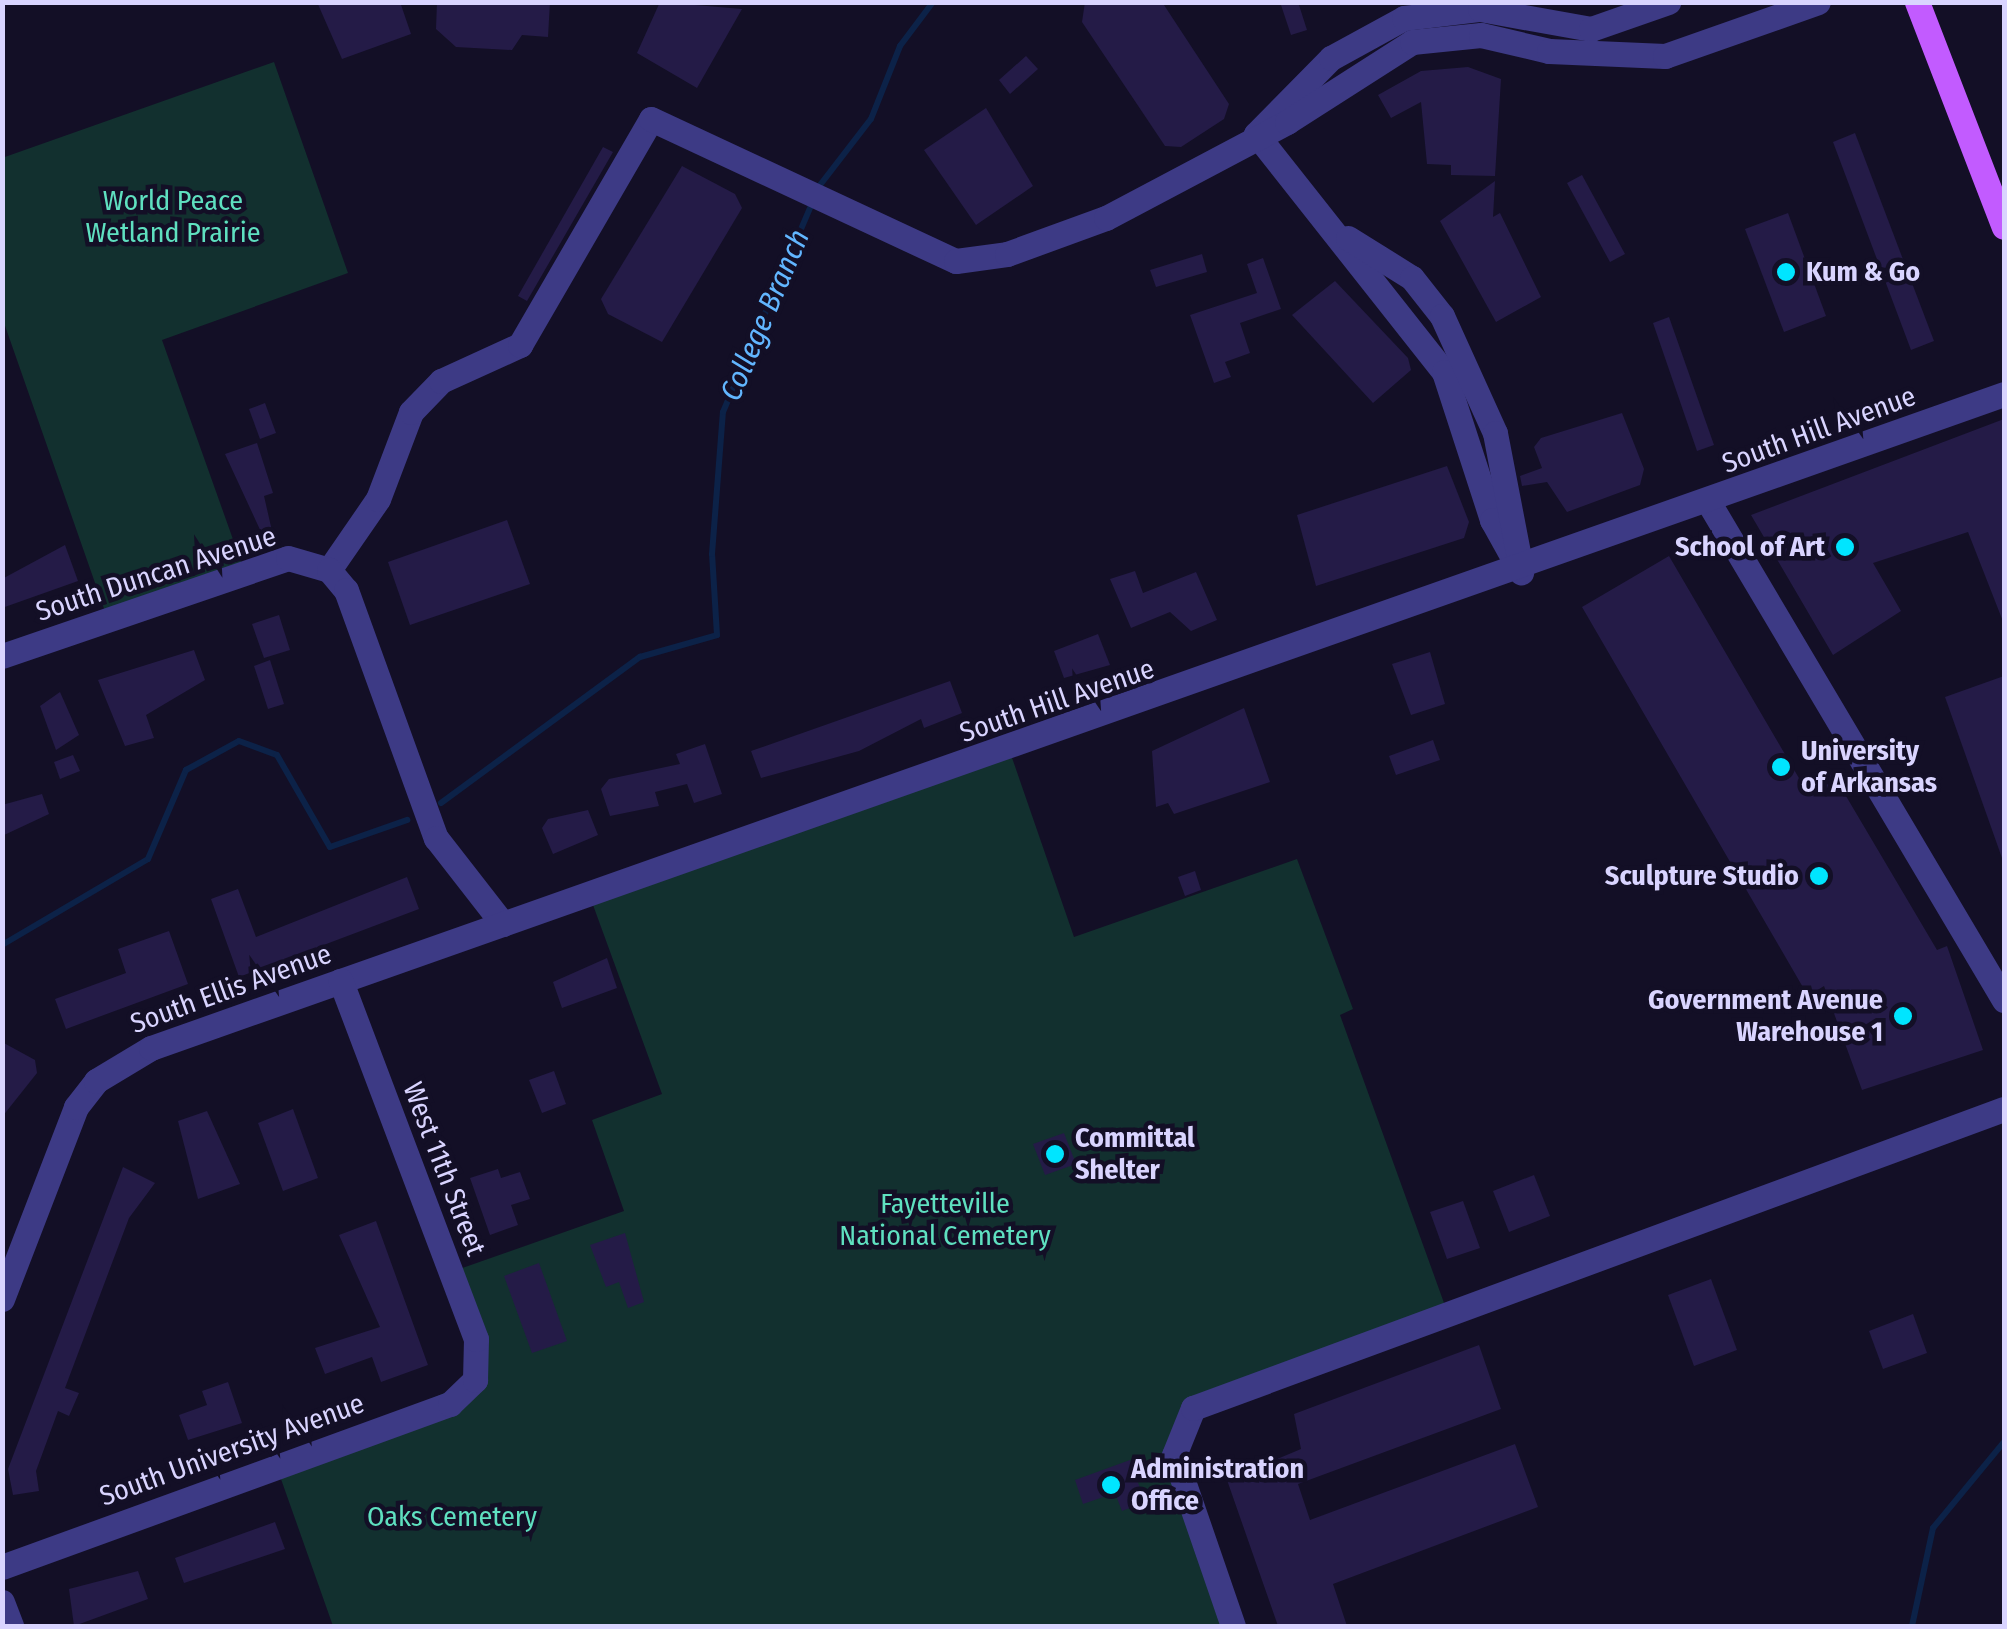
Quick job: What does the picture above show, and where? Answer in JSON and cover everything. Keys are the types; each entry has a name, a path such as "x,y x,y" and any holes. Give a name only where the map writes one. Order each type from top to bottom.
{"main road":[{"path":"1917,2 2004,227"}],"street":[{"path":"1256,134 1331,58 1404,18 1480,9 1591,30 1668,2"},
{"path":"503,924 436,838 346,590 328,570 378,499 411,412 440,381 520,345 651,119 850,218 956,261 1007,254 1106,218 1423,38 1501,36 1550,51 1665,56 1818,2"},
{"path":"1256,134 1326,228 1444,372 1492,520 1521,572"},
{"name":"South Hill Avenue","path":"503,924 1521,572 2004,394"},
{"path":"1709,503 2004,1000"},
{"name":"South Duncan Avenue","path":"2,656 288,558 328,570"},
{"name":"South Ellis Avenue","path":"2,1298 61,1132 96,1081 152,1048 503,924"},
{"name":"West 11th Street","path":"341,981 476,1339 475,1380"},
{"path":"1234,1626 1174,1455 1181,1420 1208,1401 2004,1109"},
{"name":"South University Avenue","path":"2,1567 450,1404 475,1380"},
{"path":"2,1602 11,1626"}],"green space":[{"name":"World Peace Wetland Prairie","path":"274,62 348,273 162,340 245,573 108,620 3,320 2,158"},
{"name":"Fayetteville National Cemetery","path":"1009,749 1074,937 1297,859 1353,1009 1340,1015 1448,1314 1208,1401 1174,1437 1233,1626 333,1626 276,1465 475,1380 451,1272 624,1211 592,1120 662,1094 589,894"}],"building":[{"path":"317,2 400,2 411,34 342,59"},
{"path":"437,2 550,2 548,37 522,35 512,50 456,47 436,29"},
{"path":"660,2 742,9 697,88 637,53"},
{"path":"1085,2 1162,2 1229,104 1224,119 1181,147 1165,146 1082,22"},
{"path":"1280,2 1298,2 1307,30 1291,35"},
{"path":"1026,56 1038,69 1010,94 999,80"},
{"path":"1468,67 1501,79 1495,176 1451,175 1451,165 1427,164 1421,102 1391,118 1378,95 1421,71"},
{"path":"986,108 1033,186 976,225 924,150"},
{"path":"1855,133 1934,341 1911,350 1833,142"},
{"path":"603,147 613,152 527,301 518,296"},
{"path":"682,166 735,194 742,208 662,342 608,314 601,299"},
{"path":"1582,175 1625,254 1610,262 1567,183"},
{"path":"1495,181 1493,217 1500,213 1541,297 1496,322 1440,221"},
{"name":"Kum & Go","path":"1788,213 1826,316 1784,332 1745,229"},
{"path":"1202,254 1207,272 1156,287 1150,270"},
{"path":"1263,258 1281,309 1240,323 1250,353 1225,362 1231,377 1214,383 1190,315 1257,293 1247,264"},
{"path":"1335,281 1408,358 1411,370 1373,403 1292,315"},
{"path":"1669,317 1714,445 1697,451 1653,323"},
{"path":"265,403 276,433 260,439 249,409"},
{"path":"1622,413 1644,469 1640,485 1567,512 1547,482 1522,486 1520,476 1542,468 1534,447 1541,438"},
{"name":"School of Art","path":"2004,419 2004,624 1968,532 1873,563 1901,611 1833,655 1751,515"},
{"path":"257,443 273,493 264,496 272,531 262,534 225,454"},
{"path":"1447,466 1469,522 1464,538 1316,586 1297,515"},
{"path":"507,520 530,584 410,625 388,562"},
{"path":"65,545 78,581 2,608 2,579"},
{"path":"1669,556 1803,785 1830,769 1937,950 1947,946 1983,1050 1862,1090 1824,986 1808,996 1582,607"},
{"path":"1135,571 1143,593 1196,572 1217,620 1191,631 1170,612 1131,628 1110,579"},
{"path":"279,615 290,650 264,658 252,624"},
{"path":"1098,634 1110,665 1064,678 1054,651"},
{"path":"194,650 205,680 146,715 154,738 125,746 98,680"},
{"path":"1430,652 1445,704 1411,715 1392,664"},
{"path":"270,660 284,704 268,709 254,666"},
{"path":"2004,676 2004,858 2002,858 1945,697"},
{"path":"950,681 962,713 924,728 921,719 859,751 761,778 751,751"},
{"path":"60,692 79,735 56,750 40,706"},
{"path":"1244,708 1270,782 1174,814 1168,803 1156,807 1152,751"},
{"path":"1433,740 1440,760 1396,775 1389,756"},
{"path":"705,744 722,794 694,803 687,784 655,792 659,806 610,816 601,789 609,779 680,764 676,754"},
{"path":"73,755 80,771 60,779 54,762"},
{"path":"42,794 49,814 2,836 2,805"},
{"path":"588,810 598,835 553,854 542,828 548,819"},
{"path":"1195,871 1201,890 1185,896 1178,877"},
{"path":"407,877 419,909 239,977 211,899 238,889 256,937"},
{"path":"169,931 188,984 66,1029 55,999 126,973 118,949"},
{"path":"607,958 617,988 562,1008 553,982"},
{"path":"2,1042 35,1060 37,1073 2,1117"},
{"path":"554,1071 566,1104 542,1113 529,1080"},
{"path":"293,1109 318,1178 283,1191 258,1123"},
{"path":"207,1111 240,1184 198,1199 178,1121"},
{"name":"Committal Shelter","path":"1064,1133 1076,1164 1045,1175 1033,1144"},
{"path":"123,1167 155,1183 129,1218 65,1388 79,1393 69,1416 58,1411 36,1471 39,1491 13,1495 8,1469"},
{"path":"498,1169 501,1178 520,1172 530,1199 511,1205 518,1225 490,1235 470,1178"},
{"path":"1534,1175 1550,1216 1509,1232 1493,1191"},
{"path":"1463,1201 1480,1248 1447,1259 1430,1212"},
{"path":"376,1221 428,1365 381,1382 372,1357 325,1374 315,1348 380,1327 339,1235"},
{"path":"625,1233 644,1302 628,1308 619,1282 606,1287 590,1245"},
{"path":"539,1263 567,1341 532,1353 504,1276"},
{"path":"1711,1279 1737,1350 1694,1366 1668,1295"},
{"path":"1913,1314 1927,1353 1883,1369 1869,1331"},
{"path":"1479,1345 1501,1409 1298,1484 1310,1520 1515,1444 1538,1507 1333,1584 1347,1626 1278,1626 1227,1480 1301,1449 1294,1414"},
{"path":"228,1382 242,1423 188,1440 179,1415 207,1405 202,1391"},
{"name":"Administration Office","path":"1130,1460 1145,1502 1122,1511 1115,1493 1083,1504 1075,1480"},
{"path":"275,1522 285,1549 184,1583 175,1558"},
{"path":"138,1571 148,1599 74,1626 69,1589"}],"waterway":[{"name":"College Branch","path":"817,189 871,119 900,46 933,2"},
{"name":"College Branch","path":"441,803 640,657 717,635 712,554 723,412 813,201"},
{"name":"College Branch","path":"2,945 148,859 186,770 239,741 277,755 330,847 407,820"},
{"path":"1912,1626 1933,1528 2004,1442"}],"place":[{"name":"Kum & Go","path":"1786,272"},
{"name":"School of Art","path":"1845,547"},
{"name":"University of Arkansas","path":"1781,767"},
{"name":"Sculpture Studio","path":"1819,876"},
{"name":"Government Avenue Warehouse 1","path":"1903,1016"},
{"name":"Committal Shelter","path":"1055,1154"},
{"name":"Administration Office","path":"1111,1485"}],"park label":[{"name":"Oaks Cemetery","path":"452,1517"}]}
